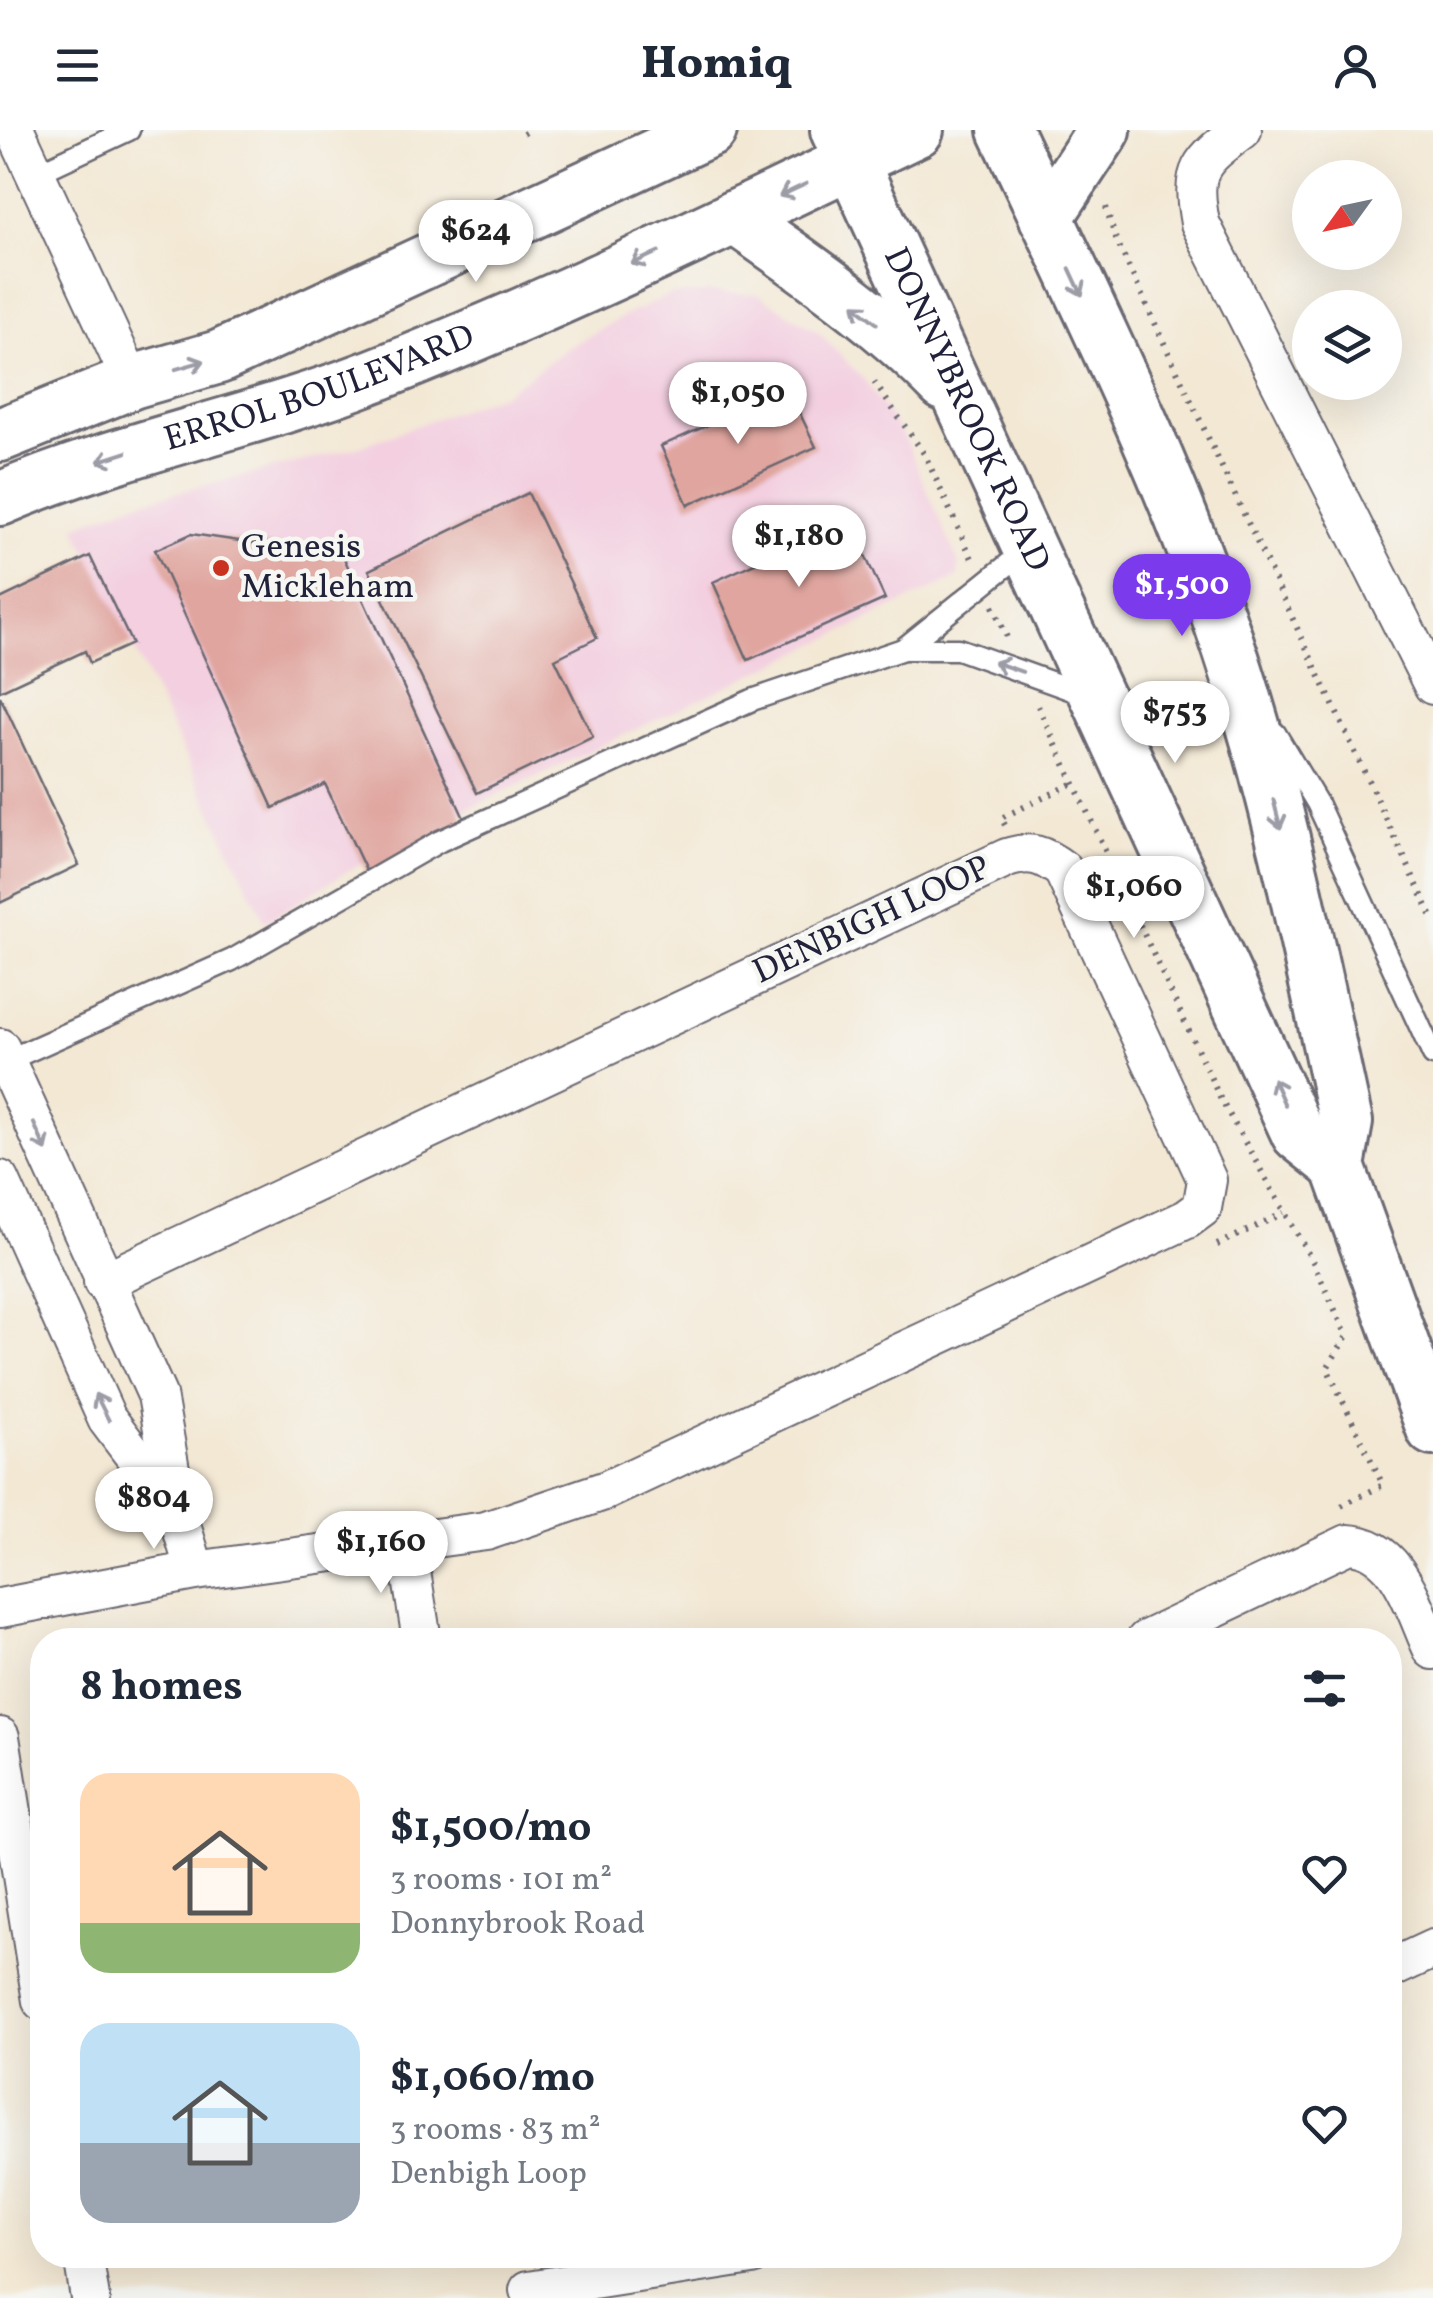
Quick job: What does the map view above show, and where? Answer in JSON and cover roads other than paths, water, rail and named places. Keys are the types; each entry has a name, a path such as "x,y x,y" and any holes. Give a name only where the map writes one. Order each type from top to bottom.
{"main road":[{"path":"608,177 644,130"},
{"name":"ERROL BOULEVARD","path":"0,435 132,382 218,357 710,130"},
{"name":"ERROL BOULEVARD","path":"0,500 112,456 369,377 513,319 734,217 844,146 917,130"},
{"path":"1005,130 1163,472 1237,672 1287,855 1346,1122 1338,1166 1433,1430"},
{"path":"1046,218 1104,130"},
{"name":"DONNYBROOK ROAD","path":"844,146 1298,1134 1338,1166"},
{"path":"734,217 890,335 962,404"}],"street":[{"path":"15,130 132,382"},
{"path":"1242,130 1198,167 1194,190 1200,223 1433,685"},
{"name":"DENBIGH LOOP","path":"103,1282 1018,854 1045,856 1062,870 1207,1180 1202,1208 606,1490 486,1532 406,1541"},
{"path":"2,1057 157,1395 178,1514 195,1572"},
{"path":"0,1180 108,1419 178,1514"},
{"path":"0,1608 195,1572 406,1541 420,1628"},
{"path":"1171,1628 1348,1544 1368,1545 1384,1556 1397,1574 1433,1650"},
{"path":"0,1737 30,1926"},
{"path":"1402,1963 1433,1948"},
{"path":"85,2268 90,2298"},
{"path":"528,2281 640,2268"}],"lane":[{"path":"34,174 130,130"},
{"path":"2,1057 232,960 440,841 752,700 902,648 1029,548"},
{"path":"902,648 958,650 1100,699"},
{"path":"1237,672 1317,803 1433,1055"}],"place":[{"name":"Genesis Mickleham","path":"221,568"}]}
